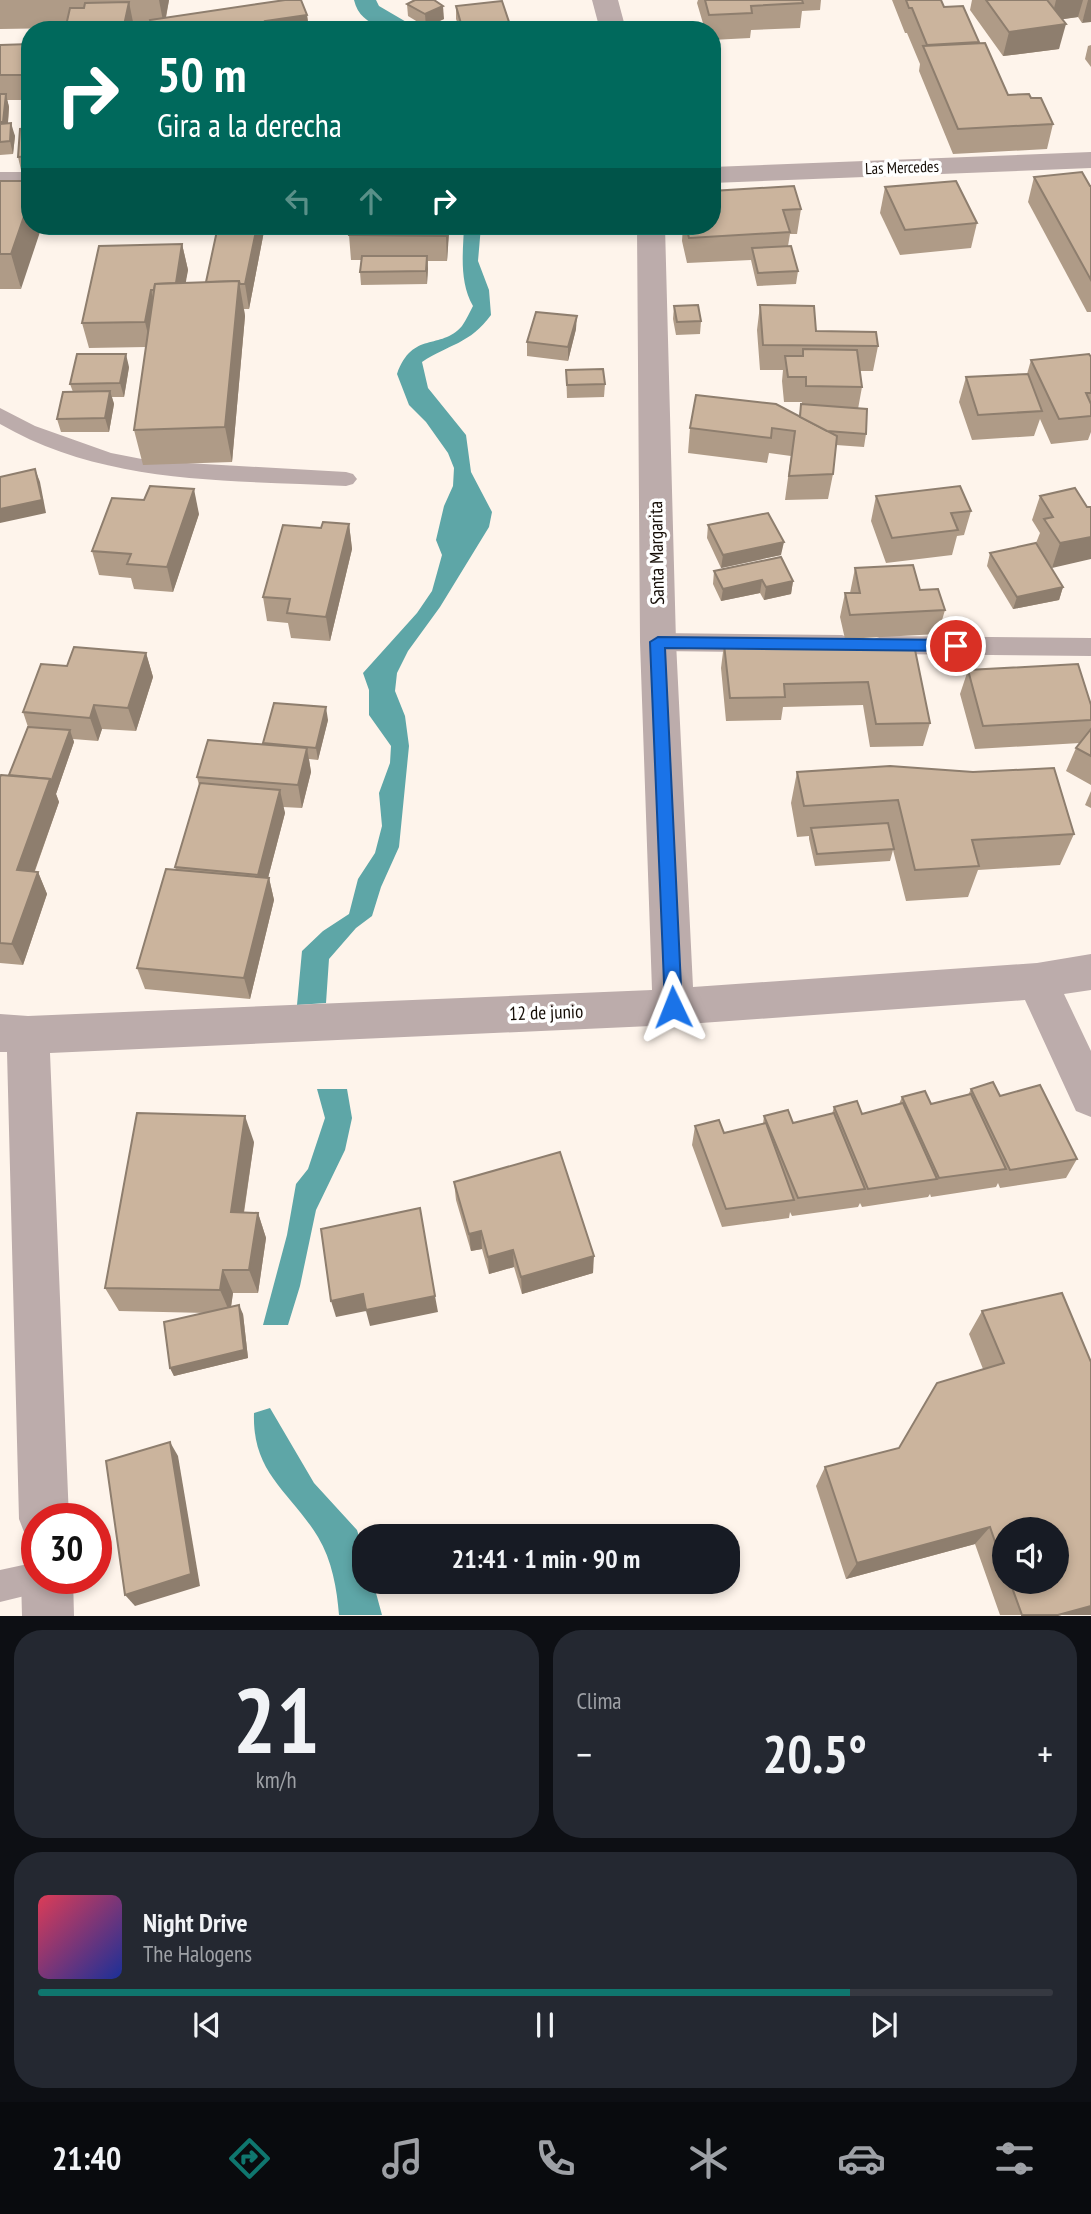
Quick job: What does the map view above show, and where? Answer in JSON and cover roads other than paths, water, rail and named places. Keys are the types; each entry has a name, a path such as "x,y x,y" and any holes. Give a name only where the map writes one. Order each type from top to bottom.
{"street":[{"path":"605,0 611,21"},
{"name":"Las Mercedes","path":"721,175 1091,160"},
{"path":"0,180 21,180"},
{"name":"Santa Margarita","path":"651,235 658,642 673,1007"},
{"name":"12 de junio","path":"14,1034 673,1007 1037,981 1091,972"},
{"path":"1037,981 1091,1097"},
{"path":"14,1034 43,1503"},
{"path":"47,1594 48,1615"}],"lane":[{"path":"0,415 28,431 108,460 152,468 346,479"},
{"path":"658,642 1091,647"},
{"path":"0,1586 21,1581"}],"water":[{"path":"354,0 376,0 379,6 405,21 369,21 358,10"},
{"path":"464,235 480,235 478,261 489,290 491,315 467,338 422,362 428,388 466,435 471,472 492,512 489,527 440,607 408,651 397,673 395,691 405,716 409,746 399,847 381,887 372,916 356,928 329,959 326,1003 297,1005 302,951 323,931 349,914 358,879 375,853 382,826 379,793 390,763 391,746 369,715 369,690 363,673 417,613 432,591 442,555 436,540 444,506 453,486 454,468 448,453 426,422 409,405 397,374 403,360 411,351 445,338 462,326 473,306 466,287"},
{"path":"317,1089 347,1089 352,1118 345,1150 316,1210 300,1286 288,1325 263,1325 287,1235 296,1184 308,1169 325,1118"},
{"path":"270,1408 314,1483 352,1525 352,1594 376,1594 382,1615 339,1615 327,1555 307,1521 266,1467 255,1434 254,1413"}]}
